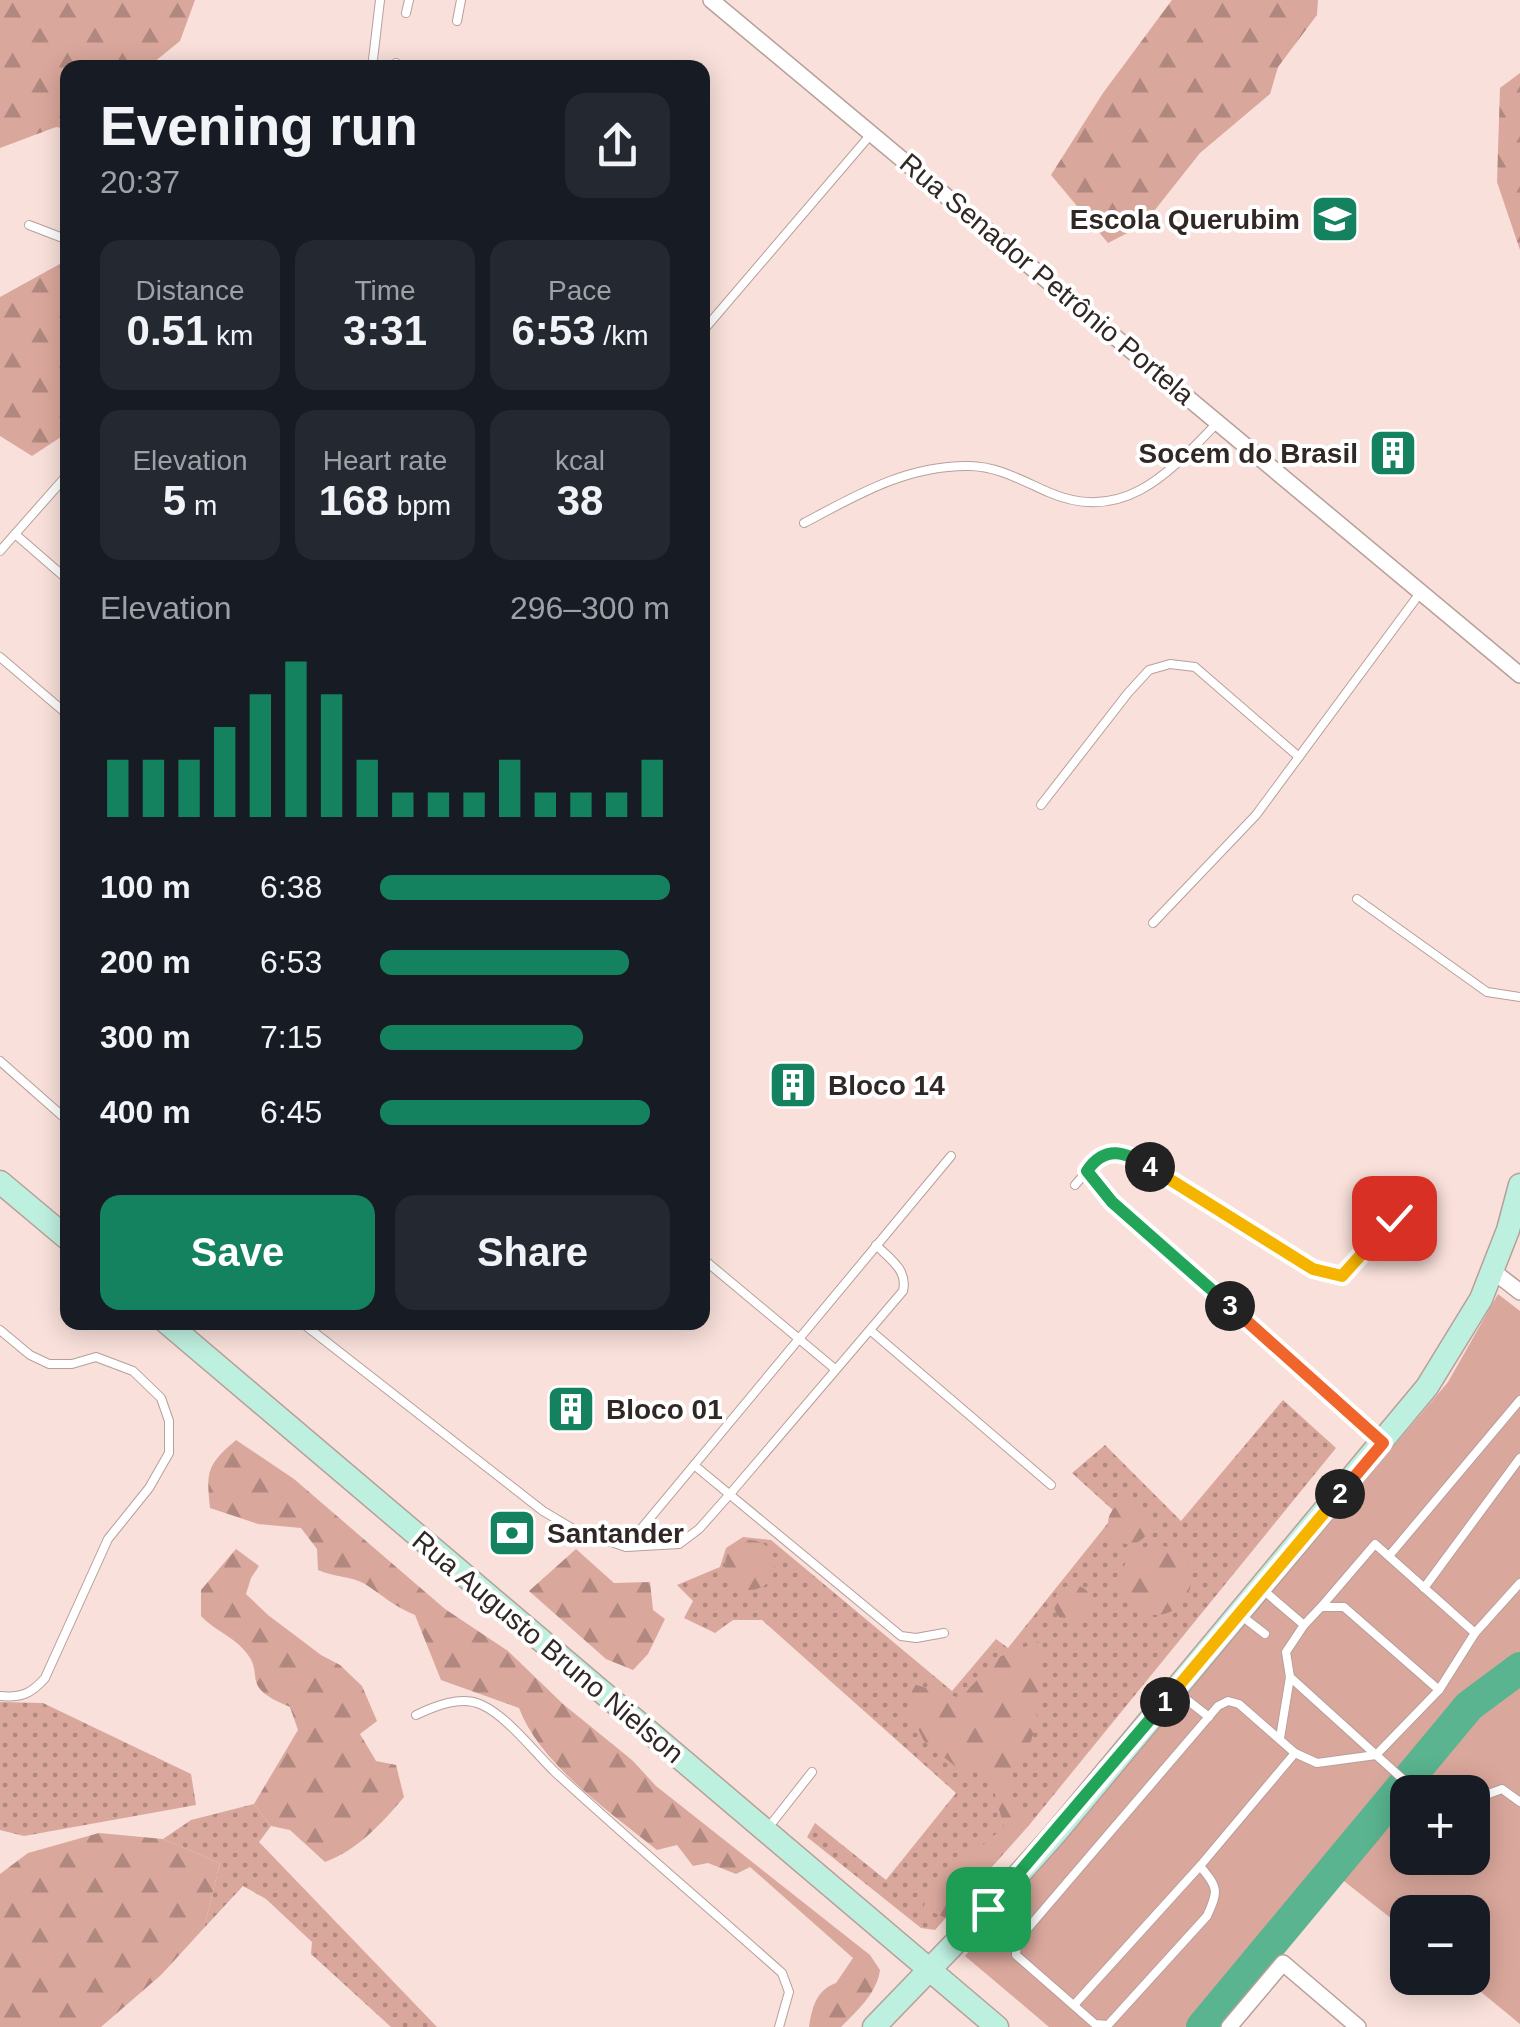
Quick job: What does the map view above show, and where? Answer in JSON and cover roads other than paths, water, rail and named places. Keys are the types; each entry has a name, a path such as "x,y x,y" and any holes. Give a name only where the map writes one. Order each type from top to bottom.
{"main road":[{"path":"0,1182 60,1232"},
{"path":"874,2027 1055,1834 1383,1443 1445,1361 1472,1316 1493,1271 1520,1185"},
{"name":"Rua Augusto Bruno Nielson","path":"175,1330 996,2027"}],"street":[{"name":"Rua Senador Petrônio Portela","path":"712,0 1520,674"},
{"path":"1493,1271 1520,1292"},
{"path":"1229,2027 1283,1963 1358,2027"}],"lane":[{"path":"373,60 380,0"},
{"path":"406,13 409,0"},
{"path":"458,21 460,0"},
{"path":"710,323 872,134"},
{"path":"30,224 60,237"},
{"path":"804,522 874,486 925,468 972,466 1002,472 1073,503 1109,502 1144,490 1218,422"},
{"path":"0,551 60,483"},
{"path":"15,534 60,573"},
{"path":"1153,923 1256,815 1421,592"},
{"path":"0,657 60,708"},
{"path":"1042,805 1128,692 1149,670 1170,664 1195,667 1299,756"},
{"path":"1357,899 1487,992 1520,998"},
{"path":"0,1060 60,1114"},
{"path":"1076,1184 1096,1158 1110,1152 1134,1158 1313,1269 1332,1276 1342,1276 1394,1218"},
{"path":"626,1548 951,1156"},
{"path":"1087,1171 1112,1202 1383,1443"},
{"path":"312,1330 544,1511 576,1530 626,1548 679,1544 699,1529 730,1494 903,1291 906,1280 901,1270 876,1246"},
{"path":"710,1265 835,1369"},
{"path":"0,1330 30,1355 50,1364 72,1364 96,1357 133,1372 161,1398 170,1437 170,1453 149,1488 108,1539 45,1678 33,1691 18,1698 0,1696"},
{"path":"870,1330 1051,1486"},
{"path":"1389,1556 1520,1400"},
{"path":"1424,1588 1520,1458"},
{"path":"694,1465 901,1636 916,1638 944,1633"},
{"path":"1286,1652 1376,1544 1475,1633"},
{"path":"1200,1866 1214,1883 1216,1895 1207,1916 1108,2026 1095,2024 1016,1954 1017,1942 1209,1717 1228,1701 1239,1704 1295,1753 1318,1763 1376,1755 1439,1690 1475,1633 1520,1583"},
{"path":"1261,1589 1304,1626"},
{"path":"1321,1608 1344,1607 1439,1690"},
{"path":"1240,1614 1265,1634"},
{"path":"1277,1643 1286,1652 1290,1677 1280,1738"},
{"path":"1290,1677 1398,1775"},
{"path":"1175,1690 1209,1717"},
{"path":"416,1716 439,1704 469,1702 482,1704 498,1716 782,1973 789,1992 780,2027"},
{"path":"1074,2005 1200,1866 1295,1753"},
{"path":"765,1831 812,1772"},
{"path":"1490,1794 1502,1790 1520,1802"}],"waterway":[{"path":"1202,2027 1469,1706 1520,1668"}],"place":[{"name":"Escola Querubim","path":"1335,219"},
{"name":"Socem do Brasil","path":"1393,453"},
{"name":"Bloco 14","path":"793,1085"},
{"name":"Bloco 01","path":"571,1409"},
{"name":"Santander","path":"512,1533"}]}
